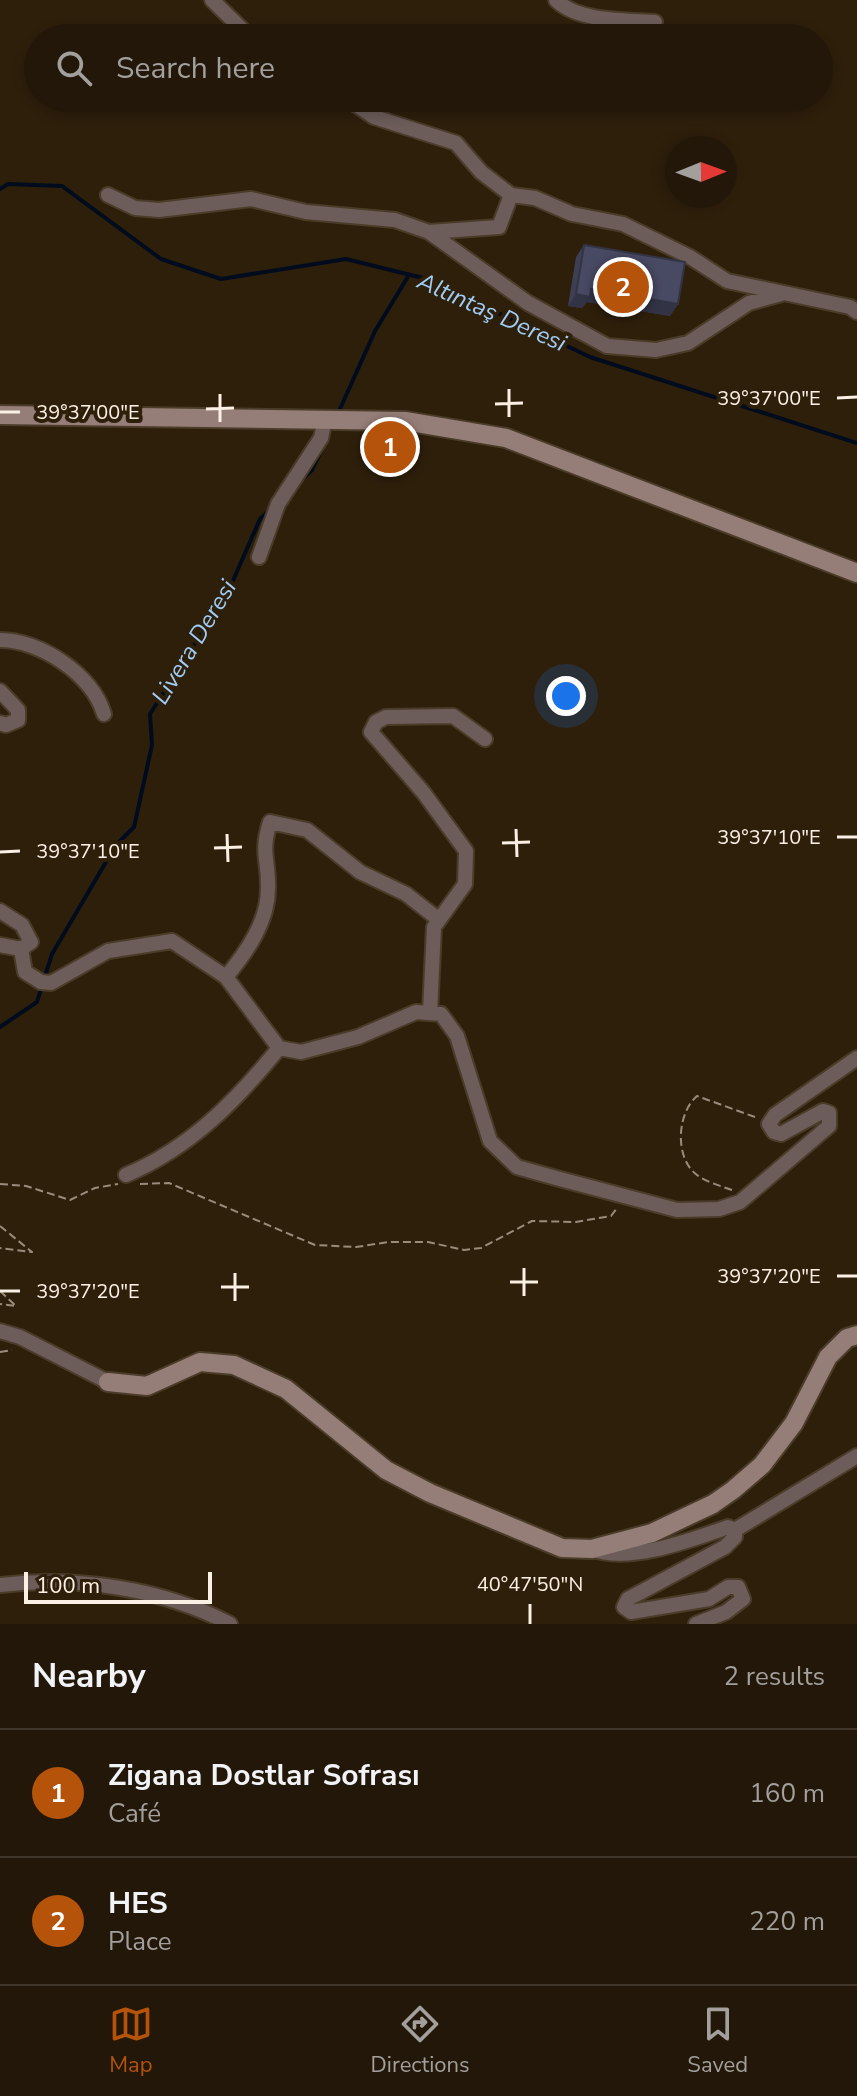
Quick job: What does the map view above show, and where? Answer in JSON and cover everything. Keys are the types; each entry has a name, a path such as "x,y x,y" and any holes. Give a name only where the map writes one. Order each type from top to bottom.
{"street":[{"path":"212,0 237,24"},
{"path":"556,0 562,6 608,19 655,22"},
{"path":"367,112 456,143 481,172 511,195 535,198 572,214 623,224 690,257 727,281 850,307 857,312"},
{"path":"108,195 135,208 159,210 251,199 306,212 395,220 429,232 528,303 607,346 656,350 688,343 749,303 781,294"},
{"path":"429,232 499,227 511,195"},
{"path":"0,415 405,421 506,438 857,573"},
{"path":"259,557 278,504 321,438 325,419"},
{"path":"0,640 22,640 42,649 87,683 98,697 104,714"},
{"path":"0,691 18,710 18,720 6,725 0,723"},
{"path":"430,1013 434,927 465,884 466,851 423,792 371,732 376,722 386,717 453,716 485,739"},
{"path":"226,977 250,949 269,891 263,846 270,822 307,830 360,872 406,894 438,919"},
{"path":"0,911 22,925 31,942 21,949 0,945"},
{"path":"21,949 25,972 43,983 51,983 108,951 172,941 226,977 279,1048 301,1052 358,1037 416,1012 441,1014 457,1036 490,1141 517,1167 677,1210 719,1209 740,1202 829,1126 829,1113 823,1111 781,1134 774,1132 769,1124 775,1115 857,1058"},
{"path":"126,1175 180,1147 237,1100 279,1048"},
{"path":"0,1331 20,1337 108,1382 147,1386 200,1362 234,1365 286,1389 375,1462 419,1488 562,1548 592,1549 652,1533 713,1504 733,1490 762,1465 794,1423 828,1357 847,1338 857,1335"},
{"path":"735,1530 857,1456"},
{"path":"592,1549 608,1556 662,1547 728,1527 735,1530"},
{"path":"696,1624 726,1612 743,1599 738,1587 728,1587 709,1599 631,1612 624,1607 628,1599 725,1547 735,1537 735,1530"},
{"path":"0,1585 66,1583 166,1596 230,1624"}],"path":[{"path":"740,1193 699,1177 689,1169 683,1153 682,1117 697,1096 763,1121"},
{"path":"0,1184 26,1186 70,1200 95,1188 169,1183 315,1245 356,1247 389,1242 428,1242 464,1250 481,1248 532,1221 576,1222 611,1216 619,1204 636,1198"},
{"path":"0,1226 32,1252 0,1248"},
{"path":"0,1291 16,1306 0,1304"},
{"path":"0,1352 21,1348"}],"building":[{"path":"584,245 685,262 678,304 591,289 590,297 576,294"}],"waterway":[{"name":"Altıntaş Deresi","path":"0,189 8,184 62,186 161,259 221,279 346,259 427,279 590,357 857,443"},
{"name":"Livera Deresi","path":"340,409 375,331 409,275"},
{"name":"Livera Deresi","path":"299,482 312,470 323,447"},
{"name":"Livera Deresi","path":"0,1027 37,1002 52,954 116,845 134,827 152,745 150,714 228,592 260,519 270,510"}],"place":[{"name":"HES","path":"623,287"},
{"name":"Zigana Dostlar Sofrası","path":"390,447"}]}
